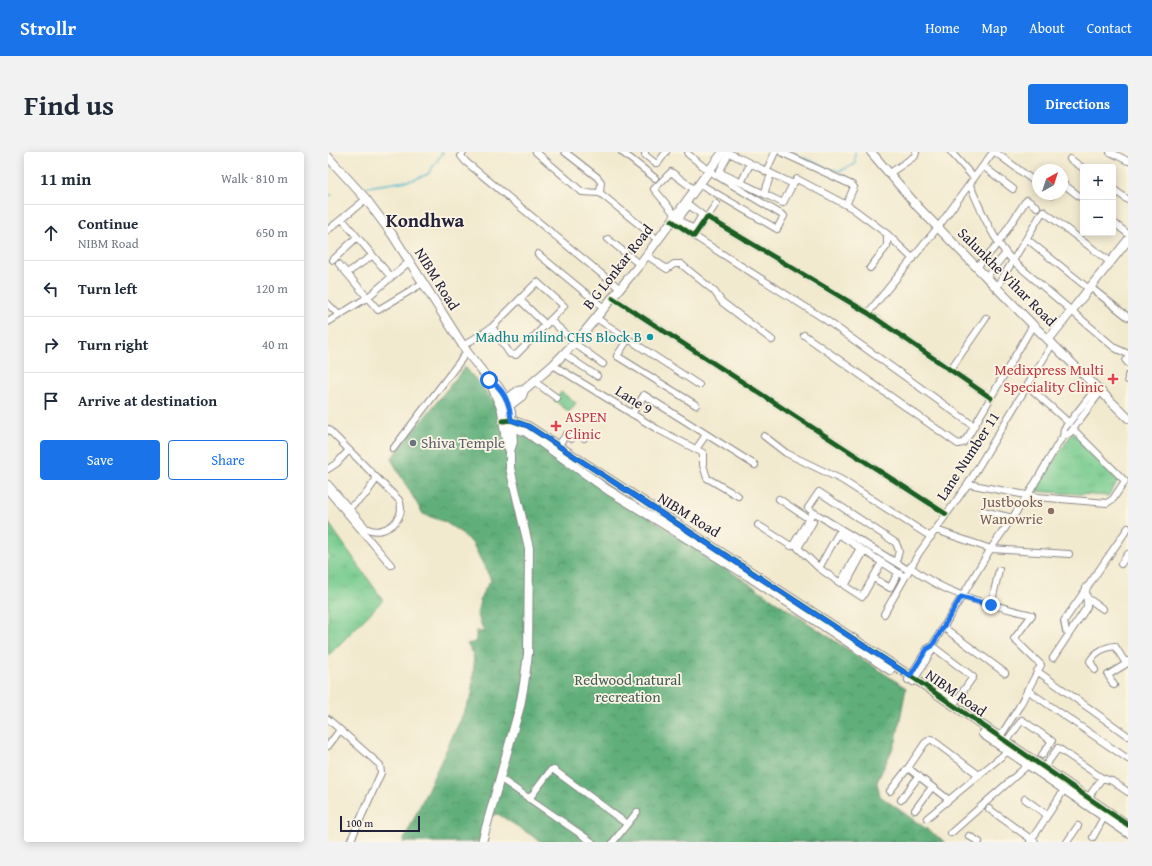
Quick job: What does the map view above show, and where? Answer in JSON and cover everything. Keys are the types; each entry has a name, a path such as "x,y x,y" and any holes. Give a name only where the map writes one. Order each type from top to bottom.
{"street":[{"path":"463,152 461,156 466,162 604,276"},
{"path":"536,152 582,192 600,193 658,240"},
{"path":"565,152 598,177 601,182 600,193"},
{"path":"645,152 645,155 655,163 658,163 666,152"},
{"path":"764,194 775,152"},
{"path":"781,152 852,185 854,187 846,205"},
{"name":"Salunkhe Vihar Road","path":"871,152 918,207 939,226 1033,325 1128,418"},
{"path":"890,173 915,156 916,152"},
{"path":"950,152 974,178"},
{"path":"868,313 939,226 994,152 1032,180"},
{"path":"1110,152 1128,161"},
{"path":"626,153 655,178"},
{"path":"792,184 726,153 719,172 784,203 792,184 797,179 846,205 887,234 913,259"},
{"name":"B G Lonkar Road","path":"504,405 518,391 524,390 534,382 575,343 613,298 678,215 709,171 726,153"},
{"path":"688,154 709,171 784,216 777,229 671,172 654,189 678,215 694,236 826,320 974,426"},
{"name":"NIBM Road","path":"328,158 366,199 392,234 465,349 489,380 491,388 504,405 513,442 510,451 510,468 529,548 528,654 520,706 482,842"},
{"path":"1070,159 1080,166"},
{"path":"741,183 750,164"},
{"path":"984,166 1013,189"},
{"path":"970,185 997,244 1013,261 1118,351 1128,354"},
{"path":"1068,188 1080,197"},
{"path":"1116,191 1128,200"},
{"path":"329,227 342,219 366,199"},
{"path":"978,268 997,244 1025,202 1027,200 1037,207"},
{"path":"678,215 680,220 691,228 695,227 707,217 716,204"},
{"path":"678,215 689,205 702,214 694,236"},
{"path":"997,287 1043,211 1110,262"},
{"path":"707,217 868,313 991,398"},
{"path":"342,219 391,277"},
{"path":"1116,224 1128,234"},
{"path":"870,268 887,246 887,234"},
{"path":"333,260 357,237"},
{"path":"1027,239 1128,317"},
{"path":"608,240 639,264"},
{"path":"1051,341 1071,311 1110,262 1126,245"},
{"path":"986,277 1006,253"},
{"path":"538,254 604,308"},
{"path":"646,255 667,269 674,264 681,264 714,291 722,302 772,340"},
{"path":"348,273 369,258"},
{"path":"328,322 368,297 409,262"},
{"path":"339,264 368,297 376,309 380,310 423,283"},
{"path":"393,449 465,349 492,327 537,282 564,306 516,355 510,354 492,327"},
{"path":"612,282 620,288"},
{"path":"613,298 946,514"},
{"path":"520,300 602,364"},
{"path":"328,304 339,315"},
{"path":"596,318 700,386"},
{"path":"950,370 986,318"},
{"path":"804,335 958,444 963,443 974,426 1033,325"},
{"path":"628,339 617,356 696,405"},
{"name":"Lane Number 11","path":"884,614 909,569 968,484 1028,386 1051,341"},
{"path":"564,354 597,376"},
{"path":"1128,358 1126,361 1128,363"},
{"name":"Lane 9","path":"553,365 632,414 703,453 703,465 707,478 738,496"},
{"path":"534,382 557,398"},
{"path":"1028,386 1069,423"},
{"path":"911,679 927,649 932,646 991,549 1028,495 1063,437 1064,429 1099,389"},
{"path":"1063,437 1070,433 1099,389"},
{"path":"632,414 644,395 755,465"},
{"name":"NIBM Road","path":"508,424 527,429 558,446 911,679 1001,741 1044,768 1128,825"},
{"path":"968,484 1028,495 1107,503 1113,499 1125,482 1073,428"},
{"path":"328,429 399,500 401,504 399,517 392,526 383,530 372,531 366,528 328,484"},
{"name":"NIBM Road","path":"527,429 654,519 739,571 854,647 936,694 1001,741 1008,751 1128,833"},
{"path":"558,446 566,435 571,439 576,432 584,438"},
{"path":"696,449 706,434"},
{"path":"764,436 786,454 842,480 931,537"},
{"path":"328,469 337,463 349,450"},
{"path":"349,508 366,494 377,478"},
{"path":"328,492 391,565"},
{"path":"896,562 899,551 899,547 896,544 819,492 808,508 896,562 940,588 961,597 1032,615 1014,639 1041,665 1001,741"},
{"path":"779,499 811,521"},
{"path":"983,511 1013,518"},
{"path":"814,512 798,548 819,568 840,583 862,549"},
{"path":"758,525 790,546 793,545 811,521"},
{"path":"1069,634 1066,631 1064,621 1128,528"},
{"path":"936,530 991,549 1069,554"},
{"path":"819,568 838,534 905,577"},
{"path":"862,549 845,586 862,597 882,562"},
{"path":"1121,564 1128,554"},
{"path":"991,605 999,570"},
{"path":"877,580 890,588 898,573"},
{"path":"1053,658 1086,608 1086,587"},
{"path":"1086,597 1103,609"},
{"path":"943,627 1005,673"},
{"path":"932,646 974,677 956,701 939,690 936,694"},
{"path":"1095,670 1090,660 1094,655 1109,646 1115,646 1126,664 1108,675 1114,685"},
{"path":"1037,671 1128,736"},
{"path":"1027,690 1128,760"},
{"path":"328,719 380,765 381,773 350,842"},
{"path":"1001,741 1022,720 1052,741 1042,755"},
{"path":"328,746 340,730"},
{"path":"890,791 925,743 931,739 979,775"},
{"path":"1044,768 1058,748 1102,778 1112,781 1128,792"},
{"path":"927,818 1008,751"},
{"path":"951,833 1028,765"},
{"path":"908,768 949,800"},
{"path":"529,799 551,770 554,770 627,824"},
{"path":"901,800 918,776"},
{"path":"1088,798 1102,778"},
{"path":"500,779 592,842"},
{"path":"915,810 932,787"},
{"path":"989,808 1032,841 1064,790"},
{"path":"1026,799 1047,815"},
{"path":"613,842 637,812"},
{"path":"1093,837 1104,817"},
{"path":"1067,842 1078,826"},
{"path":"969,836 979,842"}],"green space":[{"name":"Redwood natural recreation","path":"465,367 519,431 906,688 896,741 877,782 880,796 945,842 542,842 498,814 489,816 479,842 403,842 472,695 474,663 473,653 467,644 476,642 476,631 484,632 477,613 482,594 491,580 473,544 460,532 445,522 423,514 391,459"},
{"path":"561,392 576,403 569,412 555,401"},
{"path":"1073,432 1118,481 1108,496 1034,491"},
{"path":"328,522 383,600 328,656"}],"waterway":[{"path":"367,187 413,180 428,174 443,152"},
{"path":"790,152 826,168 840,171 855,164 855,152"}],"cycle path":[{"path":"672,221 694,236 707,217 868,313 991,398"},
{"path":"613,298 946,514"},
{"path":"503,421 511,420 528,426 915,679 1128,825"}],"place":[{"name":"Madhu milind CHS Block B","path":"650,337"},
{"name":"Medixpress Multi Speciality Clinic","path":"1113,379"},
{"name":"ASPEN Clinic","path":"556,426"},
{"name":"Shiva Temple","path":"413,443"},
{"name":"Justbooks Wanowrie","path":"1051,511"}],"district":[{"name":"Kondhwa","path":"425,220"}],"route":[{"path":"489,380 497,385 507,400 511,412 511,420 528,426 910,676 927,649 932,646 961,597 991,605"}]}
